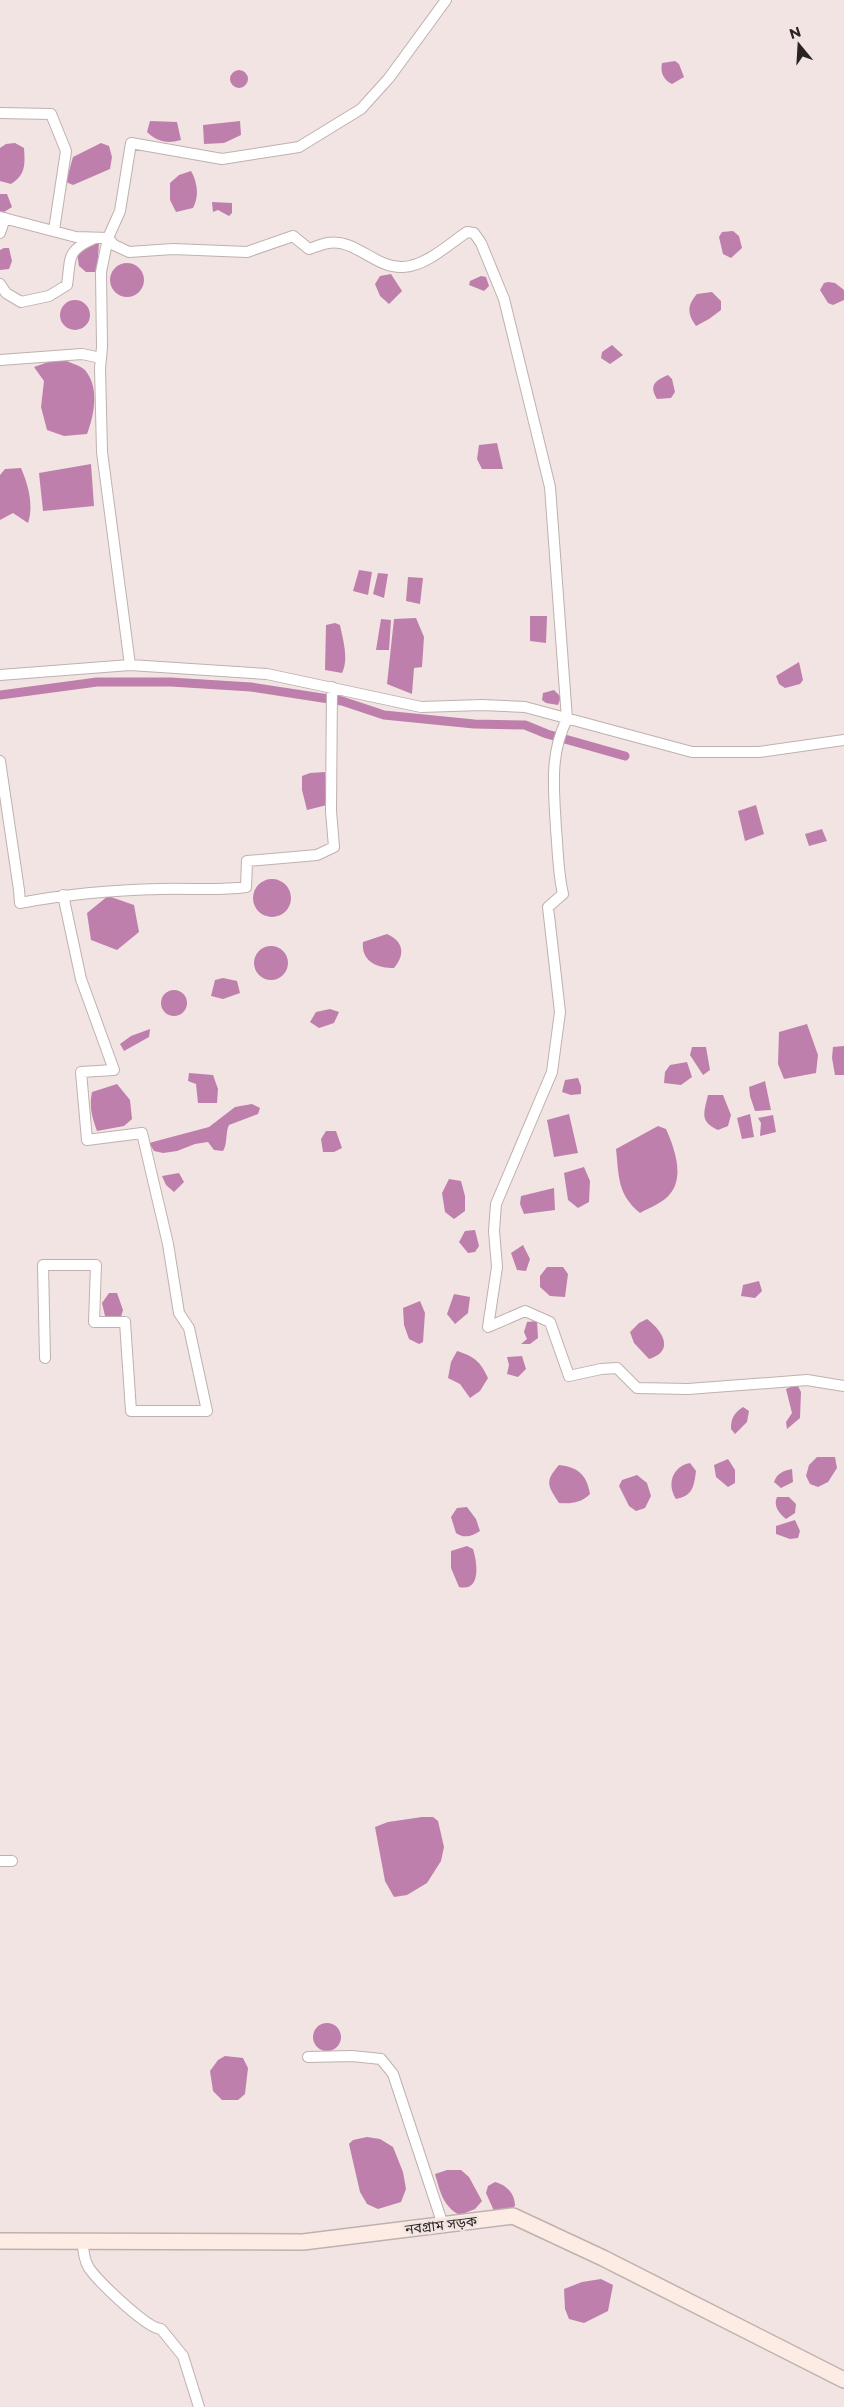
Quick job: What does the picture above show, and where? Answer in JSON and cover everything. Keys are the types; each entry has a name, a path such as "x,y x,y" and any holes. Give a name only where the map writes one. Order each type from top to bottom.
{"main road":[{"name":"নবগ্রাম সড়ক","path":"0,2241 303,2242 513,2216 603,2258 844,2380"}],"street":[{"path":"130,665 102,452 101,272 108,238 120,211 131,143 222,158 300,147 361,109 389,78 446,0"},
{"path":"0,113 51,114 66,151 54,230"},
{"path":"0,234 2,217 76,237 108,238 114,245 129,252 173,249 247,252 293,236 309,249 329,242 350,246 379,262 403,267 422,262 467,232 474,233 481,243 504,299 550,486 567,719 560,732 556,749 553,790 559,876 563,894 548,907 560,1012 552,1072 496,1204 494,1231 497,1267 488,1328 525,1311 550,1322 569,1376 601,1369 617,1368 637,1388 688,1389 807,1380 844,1386"},
{"path":"0,284 6,293 21,302 49,296 67,285 71,253 79,245 94,238"},
{"path":"0,360 82,354 101,358"},
{"path":"0,676 130,665 267,674 421,707 482,705 525,707 692,752 759,752 844,740"},
{"path":"0,761 20,890 20,903 106,890 222,890 246,887 247,860 317,855 334,847 331,811 333,689"},
{"path":"45,1358 43,1265 96,1265 94,1322 125,1322 131,1411 207,1411 189,1328 179,1313 168,1244 142,1133 88,1140 81,1072 114,1070 81,979 63,895"},
{"path":"0,1861 12,1861"},
{"path":"308,2057 352,2056 381,2059 393,2074 444,2225"},
{"path":"83,2241 83,2251 89,2269 135,2314 156,2328 161,2329 184,2356 199,2407"}],"shaded area":[{"path":"675,61 679,64 684,77 672,84 663,76 662,63"},
{"path":"235,70 243,70 248,75 246,86 235,88 230,83 230,75"},
{"path":"150,121 177,122 181,140 167,142 155,138 147,132"},
{"path":"240,121 241,135 224,143 204,144 203,125"},
{"path":"15,143 24,148 24,169 20,177 11,184 0,181 0,148 6,144"},
{"path":"101,143 109,146 112,157 110,169 73,185 66,182 73,157"},
{"path":"191,171 197,190 195,204 193,208 176,212 170,200 170,183 179,175"},
{"path":"0,194 7,194 12,207 4,212 0,211"},
{"path":"212,202 232,203 232,213 229,216 218,210 213,212"},
{"path":"733,231 739,236 742,248 731,258 723,254 719,237 722,232"},
{"path":"93,242 99,243 97,272 86,272 79,266 77,253"},
{"path":"9,248 12,261 9,269 0,270 0,250"},
{"path":"127,263 134,264 139,268 143,273 143,287 139,292 134,296 127,297 120,296 115,292 111,287 110,280 111,273 115,268 120,264"},
{"path":"391,274 402,291 389,304 380,296 375,284 380,276"},
{"path":"481,276 486,277 489,286 484,291 469,285 470,281"},
{"path":"824,283 835,283 844,290 844,300 833,305 828,303 820,290"},
{"path":"712,292 721,301 721,310 696,326 689,310 691,302 697,294"},
{"path":"75,300 86,304 90,315 86,326 75,330 64,326 60,315 64,304"},
{"path":"612,345 623,355 610,364 601,358 602,352"},
{"path":"60,358 85,370 93,385 92,419 87,434 64,436 47,430 41,407 44,381 34,367"},
{"path":"668,375 672,379 675,392 671,398 657,399 653,391 654,384 659,379"},
{"path":"497,443 503,469 482,469 477,459 479,445"},
{"path":"91,464 94,506 43,511 39,473"},
{"path":"21,468 29,495 30,516 28,523 13,513 0,520 0,475 5,469"},
{"path":"359,570 372,572 368,595 353,591"},
{"path":"378,573 388,574 384,598 373,594"},
{"path":"408,577 423,578 420,604 406,601"},
{"path":"530,616 547,616 546,643 530,641"},
{"path":"416,618 424,637 422,667 414,668 412,694 387,684 394,619"},
{"path":"381,619 391,620 389,650 376,650"},
{"path":"335,623 340,625 345,649 345,662 342,673 325,670 326,625"},
{"path":"799,662 803,680 800,684 785,688 779,684 776,676"},
{"path":"554,690 561,697 558,705 546,703 542,700 543,693"},
{"path":"325,772 327,805 307,810 302,790 302,776 310,773"},
{"path":"756,805 764,834 745,841 738,811"},
{"path":"822,829 827,841 809,846 805,834"},
{"path":"272,879 279,880 285,885 290,891 290,905 285,911 279,916 272,917 265,916 259,911 254,905 253,898 254,891 259,885 265,880"},
{"path":"108,896 134,905 139,932 117,950 91,940 87,913"},
{"path":"387,934 397,940 401,948 400,958 394,968 382,967 372,962 368,959 363,949 363,942"},
{"path":"271,946 283,951 288,963 283,975 271,980 259,975 254,963 259,951"},
{"path":"223,978 237,981 240,993 223,999 211,996 215,980"},
{"path":"174,990 183,994 187,1003 183,1012 174,1016 165,1012 161,1003 165,994"},
{"path":"330,1009 339,1012 334,1023 319,1028 310,1022 316,1012"},
{"path":"807,1024 818,1055 816,1073 784,1079 778,1064 779,1032"},
{"path":"150,1029 149,1037 124,1051 120,1044 131,1036"},
{"path":"844,1046 844,1075 835,1075 832,1058 833,1047"},
{"path":"692,1047 706,1047 710,1070 703,1075 690,1055"},
{"path":"687,1062 692,1077 681,1085 664,1083 665,1072 670,1065"},
{"path":"189,1073 213,1075 218,1089 217,1103 198,1103 196,1084 188,1081"},
{"path":"578,1078 581,1094 571,1095 562,1092 565,1080"},
{"path":"765,1081 771,1110 755,1111 749,1087"},
{"path":"117,1084 130,1100 132,1119 124,1126 97,1131 92,1112 92,1092"},
{"path":"708,1095 723,1095 731,1115 728,1126 718,1130 705,1120 704,1112"},
{"path":"252,1104 260,1108 258,1114 229,1125 223,1151 214,1150 208,1142 163,1153 154,1151 149,1143 209,1127 235,1107"},
{"path":"569,1114 578,1153 554,1157 547,1120"},
{"path":"750,1114 754,1137 742,1139 737,1118"},
{"path":"773,1115 776,1132 760,1136 761,1123 758,1118"},
{"path":"658,1126 666,1129 672,1144 677,1162 677,1179 667,1197 640,1213 627,1199 620,1184 616,1149"},
{"path":"326,1131 336,1131 342,1148 334,1152 323,1152 321,1139"},
{"path":"584,1167 590,1181 589,1202 578,1208 568,1200 564,1173"},
{"path":"179,1173 184,1182 174,1192 166,1185 162,1176"},
{"path":"449,1179 461,1181 465,1196 465,1211 454,1219 445,1212 442,1193"},
{"path":"554,1188 555,1210 524,1214 520,1204 521,1196"},
{"path":"475,1230 479,1246 475,1252 468,1253 459,1242 465,1231"},
{"path":"523,1245 530,1259 526,1271 517,1270 511,1253"},
{"path":"547,1267 563,1267 568,1274 565,1297 550,1296 540,1287 540,1276"},
{"path":"759,1281 762,1291 755,1298 741,1296 743,1285"},
{"path":"109,1293 117,1293 123,1310 121,1317 105,1316 102,1303"},
{"path":"454,1294 470,1297 468,1313 455,1324 447,1314"},
{"path":"420,1301 425,1313 423,1342 419,1344 409,1339 404,1325 403,1308"},
{"path":"647,1319 658,1329 664,1340 662,1351 649,1359 634,1343 630,1332 639,1323"},
{"path":"537,1321 538,1338 530,1344 521,1344 527,1339 524,1332 527,1322"},
{"path":"457,1351 476,1360 488,1378 480,1391 470,1398 460,1384 448,1378 451,1362"},
{"path":"522,1356 526,1369 518,1377 507,1374 509,1365 507,1357"},
{"path":"797,1384 801,1392 800,1418 787,1429 786,1422 792,1413 786,1389"},
{"path":"743,1407 749,1411 747,1422 735,1434 731,1429 732,1419"},
{"path":"817,1457 835,1457 837,1468 828,1482 818,1487 810,1484 806,1476 809,1465"},
{"path":"728,1459 735,1470 735,1483 728,1487 716,1477 714,1465"},
{"path":"690,1463 696,1471 692,1490 682,1498 676,1499 672,1487 673,1476 679,1468"},
{"path":"559,1465 566,1466 580,1473 587,1482 590,1494 576,1502 559,1503 549,1484 551,1476"},
{"path":"792,1469 793,1482 781,1488 774,1482 781,1473"},
{"path":"637,1475 647,1483 651,1496 645,1508 636,1511 629,1506 619,1486 622,1480"},
{"path":"777,1497 789,1497 796,1504 795,1513 786,1519 777,1509"},
{"path":"467,1507 476,1519 480,1531 471,1535 459,1535 456,1533 451,1517 457,1508"},
{"path":"795,1520 800,1531 798,1538 790,1539 776,1534 776,1526"},
{"path":"467,1546 473,1549 476,1561 475,1580 471,1585 459,1587 451,1568 451,1551"},
{"path":"433,1817 438,1821 444,1847 441,1861 427,1883 407,1895 394,1897 385,1881 375,1827 388,1822"},
{"path":"327,2023 337,2027 341,2037 337,2047 327,2051 317,2047 313,2037 317,2027"},
{"path":"225,2056 243,2058 248,2068 245,2094 238,2100 222,2100 213,2091 210,2071 218,2060"},
{"path":"367,2137 380,2139 393,2147 403,2172 406,2189 401,2202 378,2209 367,2204 360,2192 349,2144 353,2140"},
{"path":"447,2170 461,2170 469,2177 482,2201 475,2209 460,2215 454,2212 446,2203 435,2174"},
{"path":"495,2182 503,2185 510,2191 514,2198 515,2206 508,2210 494,2211 486,2193 488,2186"},
{"path":"601,2279 613,2285 608,2311 584,2323 569,2319 565,2309 564,2289 582,2282"}],"waterway":[{"path":"0,695 97,682 171,682 251,687 342,701 384,715 474,724 525,725 547,734 625,756"}]}
